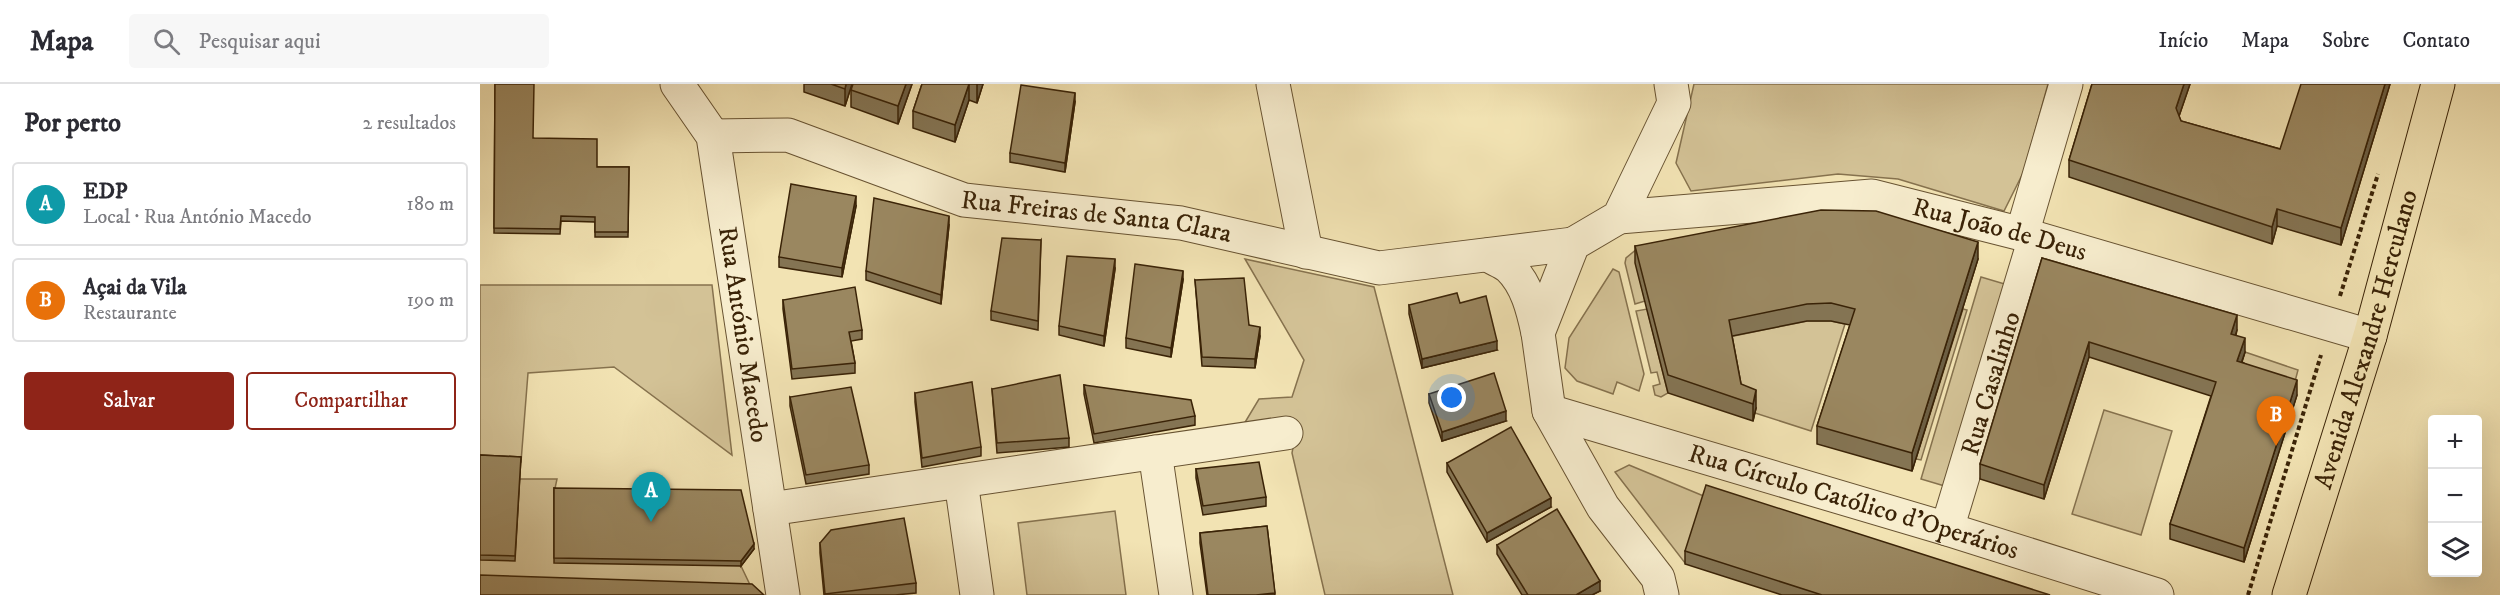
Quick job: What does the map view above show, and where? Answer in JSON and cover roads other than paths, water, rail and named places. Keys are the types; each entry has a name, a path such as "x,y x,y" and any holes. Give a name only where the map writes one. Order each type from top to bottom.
{"main road":[{"name":"Avenida Alexandre Herculano","path":"2289,595 2370,336 2438,84"}],"street":[{"name":"Rua António Macedo","path":"677,84 713,136 783,595"},
{"path":"1273,84 1306,252"},
{"path":"1538,333 1573,244 1619,217 1674,104 1671,84"},
{"name":"Rua Casalinho","path":"1947,528 2029,236 2066,84"},
{"name":"Rua Freiras de Santa Clara","path":"713,136 788,135 964,200 1181,224 1379,268 1573,244"},
{"name":"Rua João de Deus","path":"1619,217 1872,196 2029,236 2370,336"},
{"path":"1488,255 1509,267 1532,305 1549,411 1603,507 1658,578 1662,595"},
{"name":"Rua Círculo Católico d'Operários","path":"1549,411 1947,528 2157,595"},
{"path":"770,509 1286,433"},
{"path":"1155,452 1176,595"},
{"path":"961,481 977,595"}],"place":[{"name":"Açai da Vila","path":"2276,446"},
{"name":"EDP","path":"651,522"}]}
